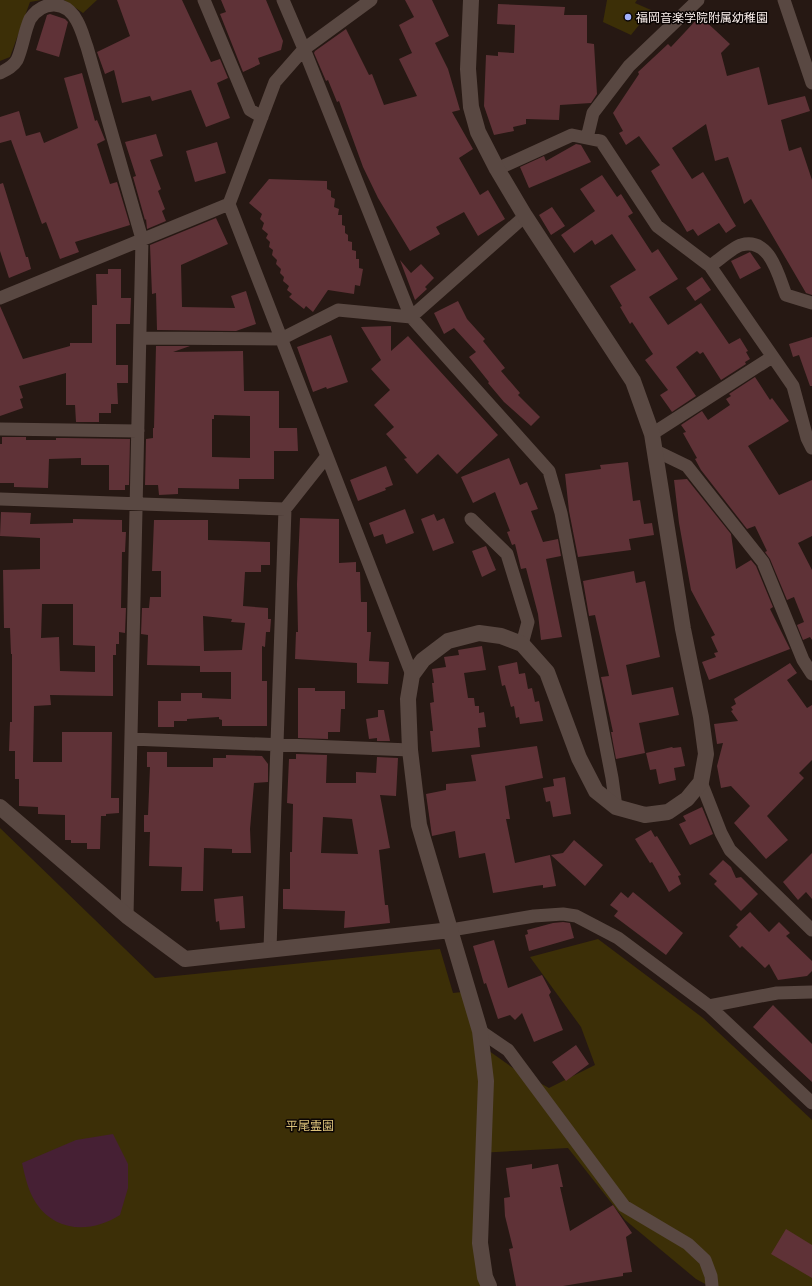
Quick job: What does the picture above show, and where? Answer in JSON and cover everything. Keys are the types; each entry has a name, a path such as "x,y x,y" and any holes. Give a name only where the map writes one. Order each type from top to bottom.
{"street":[{"path":"204,0 250,110 262,117"},
{"path":"283,0 411,317 549,471 561,513 612,778 616,808"},
{"path":"371,0 304,49 274,82 229,204 412,674"},
{"path":"471,0 468,69 471,107 478,132 497,169 525,216 633,381 652,434 656,451 682,629 701,717 706,754 701,782 687,799 668,812 645,816 616,808 596,791 579,758 547,672 522,644 501,636 479,633 448,641 423,660 412,674 408,699 410,750 419,826 480,1031 486,1081 480,1243 485,1277 488,1286"},
{"path":"586,138 594,113 629,66 698,0"},
{"path":"784,0 811,77"},
{"path":"0,73 10,68 16,61 30,19 40,6 47,3 55,3 67,9 77,20 87,47 142,239 127,916"},
{"path":"497,169 572,135 601,141 657,226 710,266 793,386 807,438 812,448"},
{"path":"0,298 229,204"},
{"path":"140,338 281,339 338,310 411,317 525,216"},
{"path":"710,266 740,245 756,244 767,252 786,295 812,303"},
{"path":"652,434 772,357"},
{"path":"0,429 138,431"},
{"path":"656,451 687,466 763,562 803,660 812,674"},
{"path":"270,949 285,509 327,456"},
{"path":"0,499 285,509"},
{"path":"471,519 507,554 528,622 522,644"},
{"path":"131,739 410,750"},
{"path":"701,782 721,834 730,850 812,930"},
{"path":"0,807 127,916 185,959 451,930 534,916 563,914 576,916 618,938 709,1006 812,1103"},
{"path":"709,1006 777,993 812,992"},
{"path":"480,1031 508,1050 624,1206 688,1244 705,1260 712,1276 712,1286"}],"green space":[{"path":"0,0 41,0 30,2 10,57 0,61"},
{"path":"64,0 97,0 83,13"},
{"path":"607,0 637,0 635,3 651,10 631,35 603,22"},
{"name":"平尾霊園","path":"0,828 155,978 440,949 453,993 462,992 482,1046 513,1068 549,1088 595,1065 581,1027 530,957 598,939 703,1018 812,1120 812,1286 709,1286 696,1279 625,1220 568,1148 478,1153 484,1286 0,1286"}],"shaded area":[{"path":"113,1134 128,1164 128,1188 120,1215 98,1225 75,1227 64,1225 44,1213 31,1194 22,1163 76,1140"}],"building":[{"path":"117,0 182,0 211,62 220,59 228,78 217,83 230,118 206,127 191,90 152,101 150,96 122,103 114,70 105,74 97,52 130,36"},
{"path":"221,0 266,0 283,41 281,50 258,58 260,64 243,72 220,14 226,12"},
{"path":"405,0 432,0 449,36 435,43 448,69 460,110 452,112 473,149 459,158 480,195 488,190 505,219 478,236 464,212 436,227 440,234 410,251 378,198 363,167 339,101 337,102 328,80 326,81 314,53 346,29 369,75 372,74 384,105 417,96 399,59 412,53 399,25 414,17"},
{"path":"498,4 565,7 564,15 587,15 587,43 594,44 597,94 591,103 560,105 559,120 526,119 526,124 513,127 514,131 494,135 484,106 486,55 498,56 498,52 514,53 515,25 497,24"},
{"path":"50,14 65,19 68,22 59,57 36,50 47,15"},
{"path":"700,16 730,44 721,53 727,76 759,67 768,105 805,96 810,111 781,120 789,151 801,147 812,180 812,295 806,293 751,199 744,204 728,157 715,161 706,124 672,148 692,179 703,172 736,226 726,233 719,223 698,236 693,229 687,232 651,171 660,165 639,136 626,145 619,133 623,131 613,113 639,74 638,72 668,44 671,47"},
{"path":"82,73 95,121 97,120 105,140 97,144 110,184 117,182 130,225 75,242 79,252 60,259 46,222 42,224 11,140 0,143 0,117 19,111 26,136 40,132 44,143 78,128 64,78"},
{"path":"156,134 163,156 150,160 161,189 158,191 165,209 162,211 166,221 147,229 146,219 145,220 133,177 136,176 125,142"},
{"path":"217,142 226,173 195,182 186,151"},
{"path":"576,144 581,145 591,162 529,188 520,167 544,156 546,161"},
{"path":"602,175 617,197 621,194 633,213 628,216 652,253 658,249 678,279 649,297 668,325 701,303 729,344 740,338 748,351 746,352 750,359 745,362 746,364 721,380 703,352 700,354 697,351 676,367 696,396 672,412 660,395 668,390 645,360 653,354 632,322 630,324 620,307 622,306 610,286 636,270 612,234 595,245 592,240 574,253 561,235 595,211 580,189"},
{"path":"269,179 327,181 327,189 331,191 331,197 335,199 334,207 339,209 338,215 342,215 342,225 345,226 345,233 348,235 348,241 352,242 352,250 356,251 356,259 359,259 359,268 363,269 360,286 355,285 354,294 328,290 313,312 306,306 304,309 289,297 292,294 287,290 289,286 283,281 284,277 280,273 281,269 276,264 277,260 272,255 273,250 269,247 270,242 266,238 268,234 262,229 264,223 260,219 262,214 249,203"},
{"path":"3,183 31,269 9,278 0,251 0,184"},
{"path":"552,207 565,226 551,235 539,215"},
{"path":"216,218 228,244 181,265 182,307 235,308 231,296 246,291 256,324 236,331 157,330 156,293 152,294 150,245"},
{"path":"750,252 761,268 740,279 731,261"},
{"path":"400,260 411,273 421,264 434,278 425,287 427,289 415,300"},
{"path":"108,269 121,269 121,298 131,298 130,324 116,324 116,365 128,365 128,383 117,383 118,404 111,404 111,413 99,413 99,422 76,422 75,405 66,405 66,373 19,386 23,398 20,399 23,408 0,416 0,306 23,359 70,346 70,343 92,343 92,305 97,305 96,274 108,274"},
{"path":"702,277 711,290 695,301 686,288"},
{"path":"458,301 467,319 485,339 483,341 505,368 501,371 520,393 518,395 540,417 531,426 504,402 488,383 489,382 469,357 476,352 454,328 444,334 434,313"},
{"path":"391,326 391,351 408,336 498,435 457,474 438,454 417,474 404,459 407,458 386,434 394,427 374,405 390,390 371,369 381,360 361,327"},
{"path":"331,335 348,382 327,389 326,387 313,392 297,347"},
{"path":"812,337 812,386 810,386 799,355 793,357 789,344"},
{"path":"156,346 190,346 173,352 243,351 244,391 279,391 279,428 297,428 298,451 274,451 274,479 239,479 239,489 178,488 178,494 159,495 158,485 145,485 146,439 153,438","holes":["214,415 250,416 250,458 212,457 212,419 214,419"]},
{"path":"755,377 770,400 772,398 789,421 748,446 779,495 812,480 812,536 798,543 812,570 812,640 810,637 803,640 797,625 804,622 794,597 787,600 755,526 747,529 701,470 695,459 697,458 683,433 686,432 681,425 702,411 708,420 730,405 726,399 731,396 729,394"},
{"path":"2,437 26,437 26,440 56,440 56,438 130,439 129,485 125,485 125,490 109,490 109,465 81,465 81,458 49,459 48,488 14,487 14,483 0,483 0,444 2,444"},
{"path":"509,458 520,485 527,482 538,509 531,511 543,542 558,539 561,556 546,559 562,637 541,640 538,614 526,568 521,569 515,544 512,545 507,532 510,531 495,492 473,503 461,477"},
{"path":"628,462 633,501 640,500 644,524 652,523 654,535 629,539 631,550 578,557 569,511 565,474 601,469 600,465"},
{"path":"386,466 393,485 385,488 386,490 358,501 350,480"},
{"path":"687,479 731,534 736,569 751,560 756,566 773,607 770,609 790,649 709,680 702,662 716,657 714,653 718,652 711,637 715,635 691,590 679,523 674,480"},
{"path":"405,509 414,533 386,544 383,534 374,537 369,523"},
{"path":"1,512 31,513 30,524 73,523 73,519 122,520 122,532 126,532 125,552 122,552 121,608 126,608 125,633 119,632 119,644 116,644 116,655 113,655 113,696 50,695 51,705 34,706 33,762 62,762 62,732 112,732 111,798 119,798 119,813 101,816 100,849 87,849 87,843 71,843 71,840 65,840 65,815 38,814 38,807 19,806 19,779 15,779 15,751 9,751 10,722 12,722 12,654 10,628 4,628 3,570 40,569 40,538 0,536","holes":["42,604 73,604 73,645 95,646 95,672 60,671 59,637 41,638"]},
{"path":"434,514 437,521 444,518 454,543 433,551 421,519"},
{"path":"300,518 339,519 339,563 356,562 356,572 360,572 361,602 367,602 367,632 371,632 369,661 389,662 388,684 357,683 357,663 295,659 296,632 298,632 297,584"},
{"path":"154,520 208,520 208,540 270,542 270,565 261,565 261,572 245,572 243,606 268,608 268,619 271,619 270,632 266,632 265,647 262,646 262,681 267,681 267,726 222,726 222,720 219,719 219,717 174,721 174,727 158,727 158,701 181,701 181,693 202,693 202,698 231,699 231,672 200,672 200,666 147,665 148,635 141,634 142,608 149,608 150,597 161,597 161,571 152,571","holes":["203,616 232,619 231,622 245,623 242,650 204,651"]},
{"path":"486,546 496,570 482,577 472,551"},
{"path":"634,571 636,583 645,581 660,657 626,665 632,695 673,687 679,715 639,723 645,753 616,759 611,732 613,732 601,677 609,676 595,615 589,616 583,581"},
{"path":"482,646 486,670 464,673 468,698 474,698 475,706 479,706 479,713 484,712 486,727 478,728 480,747 432,752 430,731 433,731 430,703 434,702 432,683 434,683 432,669 446,667 444,657 459,655 458,650"},
{"path":"517,662 519,674 525,673 528,689 532,688 535,702 539,701 543,721 520,724 519,717 516,718 514,706 511,707 505,685 502,686 498,666"},
{"path":"790,663 797,673 787,680 807,708 812,705 812,760 799,773 804,778 767,816 788,840 766,859 734,823 750,806 731,786 721,788 717,766 723,743 717,744 714,724 738,721 731,711 733,710 731,707 736,704 734,699"},
{"path":"298,688 315,688 315,691 345,691 345,709 341,709 340,732 328,732 328,739 298,738"},
{"path":"378,710 384,710 390,741 377,741 377,738 369,739 366,719 378,717"},
{"path":"537,746 543,778 505,786 510,819 506,819 515,863 550,855 556,886 543,888 543,885 493,893 485,853 459,858 455,831 432,836 426,794 446,790 446,784 476,781 471,755"},
{"path":"672,747 681,747 685,766 674,768 676,780 659,784 656,769 650,770 646,753"},
{"path":"147,752 167,752 167,767 213,767 213,758 226,758 226,755 262,756 268,764 268,782 254,783 250,829 251,853 232,853 232,849 204,848 203,891 181,891 182,867 149,866 150,832 144,832 144,815 148,815 150,767 147,767"},
{"path":"296,754 327,755 326,783 356,783 356,772 376,773 377,757 398,758 396,796 380,795 390,848 379,850 385,905 388,905 390,923 344,928 345,911 283,909 283,889 290,889 290,852 292,852 293,804 287,803 289,759 296,759","holes":["323,817 352,819 358,854 321,853"]},
{"path":"565,777 571,814 553,817 550,801 546,802 543,788 554,786 553,779"},
{"path":"702,807 713,834 690,845 679,824 686,821 683,816"},
{"path":"651,830 655,837 657,836 681,875 678,876 681,884 669,892 652,862 650,863 635,839"},
{"path":"574,840 603,865 585,886 551,855 563,853"},
{"path":"812,853 812,899 806,892 798,900 783,882"},
{"path":"723,860 731,867 736,878 741,877 758,894 741,911 714,884 717,881 709,874"},
{"path":"621,892 628,898 633,892 683,933 666,955 614,916 618,911 610,905"},
{"path":"243,896 245,928 220,930 219,921 216,922 214,899"},
{"path":"750,912 769,932 779,922 790,933 786,936 812,961 812,971 807,976 778,980 769,964 765,968 742,946 740,948 729,936 738,927 736,925"},
{"path":"563,922 570,923 574,938 529,951 525,935 528,934 527,930"},
{"path":"494,940 508,988 542,975 551,992 549,995 563,1030 534,1042 522,1013 515,1020 510,1015 498,1019 486,983 484,984 473,946"},
{"path":"773,1005 812,1044 812,1082 753,1027"},
{"path":"576,1045 589,1064 566,1081 552,1062"},
{"path":"532,1164 532,1169 558,1164 563,1187 560,1187 570,1231 613,1205 632,1233 626,1237 632,1272 623,1273 623,1276 563,1286 516,1286 509,1249 513,1248 505,1216 504,1198 510,1197 506,1168"},
{"path":"786,1229 812,1245 812,1278 771,1254"}],"place":[{"name":"福岡音楽学院附属幼稚園","path":"628,17"}]}
